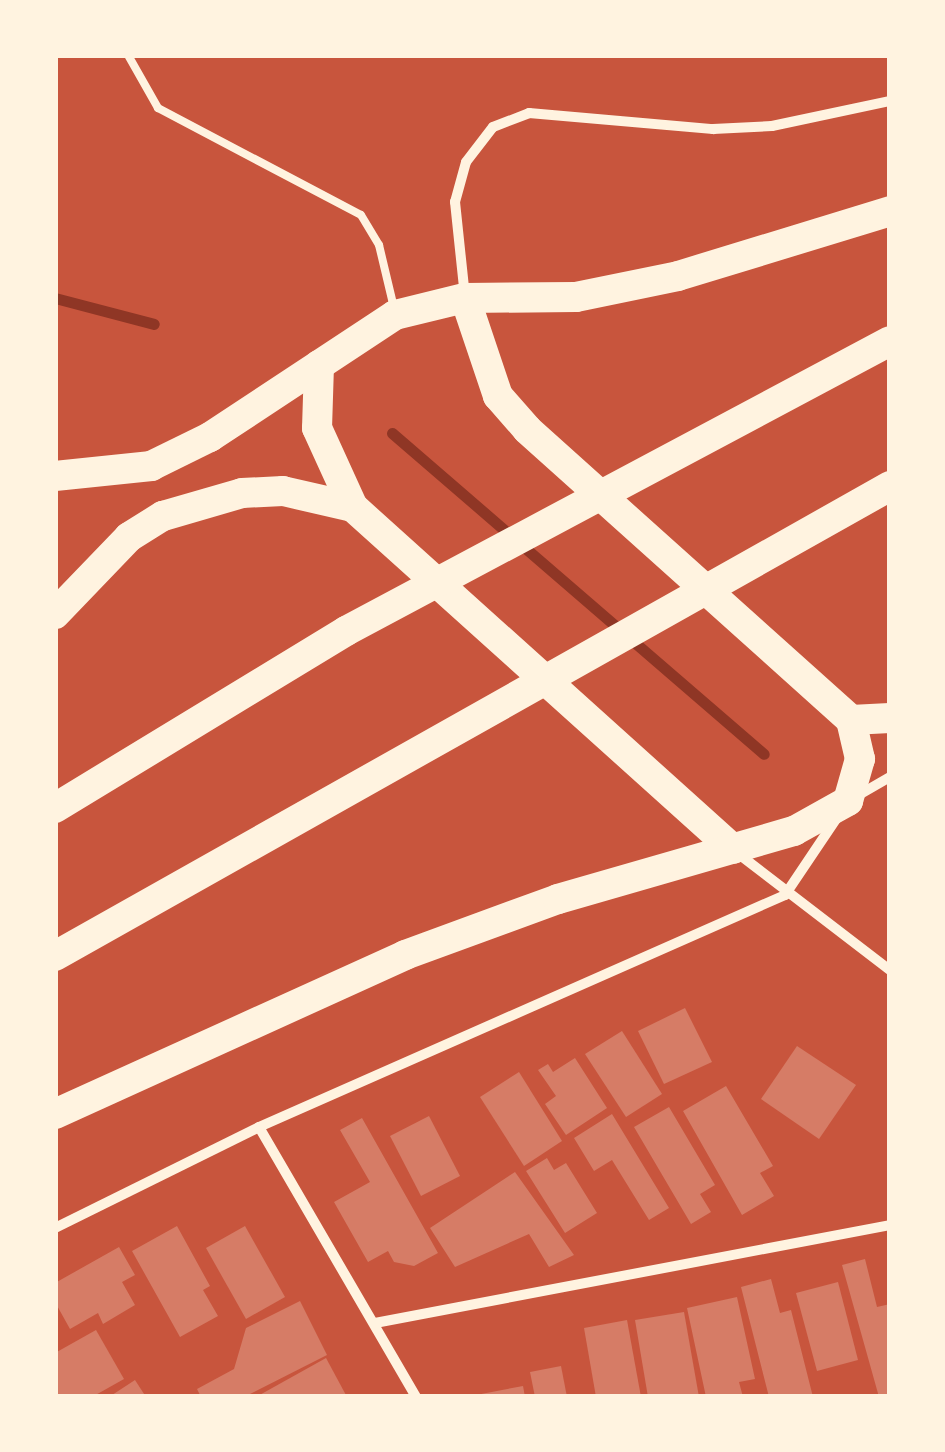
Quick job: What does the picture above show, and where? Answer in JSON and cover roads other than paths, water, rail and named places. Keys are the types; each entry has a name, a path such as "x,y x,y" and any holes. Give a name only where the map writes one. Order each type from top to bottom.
{"highway":[{"path":"55,476 151,466 210,437 396,315 465,298 576,298 678,276 890,211"},
{"path":"55,1114 405,956 558,899 794,831 848,801 860,759 851,720 527,429 498,396 465,298"},
{"path":"55,808 346,631 890,341"},
{"path":"320,366 317,428 353,507"},
{"path":"55,956 460,724 890,486"},
{"path":"55,614 129,537 164,516 256,492 320,494 353,507 733,850"},
{"path":"851,720 890,718"}],"street":[{"path":"465,298 456,202 466,162 493,127 528,113 714,129 772,126 890,101"},
{"path":"55,1228 259,1127 785,895 848,801 890,777"},
{"path":"733,850 785,895 890,970"},
{"path":"259,1127 416,1397"},
{"path":"375,1323 890,1225"}],"lane":[{"path":"128,55 148,94 167,114 361,215 379,244 396,315"}],"waterway":[{"path":"55,298 154,324"},
{"path":"392,433 764,754"}]}
